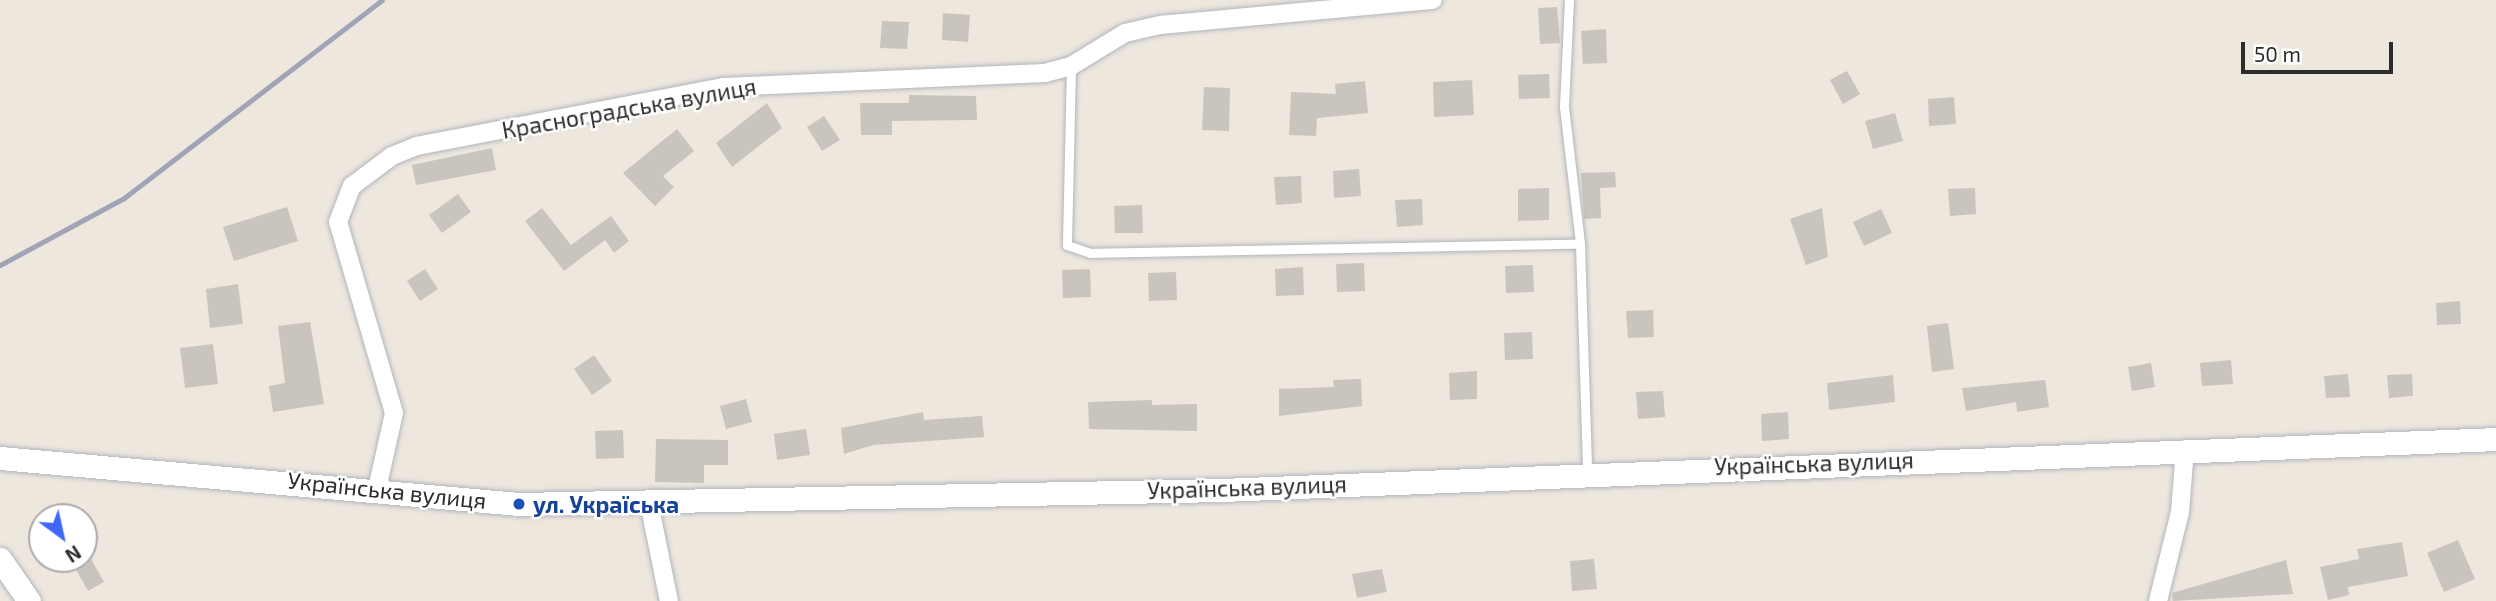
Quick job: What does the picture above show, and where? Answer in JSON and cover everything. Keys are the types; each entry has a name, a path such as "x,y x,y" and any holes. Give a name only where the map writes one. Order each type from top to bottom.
{"street":[{"name":"Красноградська вулиця","path":"377,489 394,414 338,222 352,186 393,156 417,146 724,87 1045,73 1071,66 1125,33 1161,25 1433,0"},
{"name":"Українська вулиця","path":"0,457 377,489 519,504 1222,490 1587,471 2496,439"},
{"path":"2158,601 2180,512 2185,449"},
{"path":"649,503 669,601"},
{"path":"0,559 29,600"}],"lane":[{"path":"1569,0 1564,107 1580,244 1587,471"},
{"path":"1071,66 1067,245 1090,253 1580,244"}],"building":[{"path":"1557,7 1560,43 1540,44 1538,8"},
{"path":"943,13 970,15 968,42 942,40"},
{"path":"882,21 909,22 907,49 880,48"},
{"path":"1606,29 1607,63 1583,64 1581,31"},
{"path":"1847,71 1860,94 1843,104 1830,80"},
{"path":"1549,74 1550,98 1519,99 1518,75"},
{"path":"1472,80 1474,115 1434,117 1433,82"},
{"path":"1365,81 1368,113 1317,118 1316,136 1289,135 1291,92 1336,94 1335,84"},
{"path":"1204,87 1230,88 1229,131 1202,130"},
{"path":"909,95 976,96 977,120 892,121 892,135 861,135 860,103 909,103"},
{"path":"1954,97 1956,124 1929,126 1928,99"},
{"path":"767,103 782,128 732,167 716,143"},
{"path":"1895,113 1903,141 1873,149 1865,121"},
{"path":"824,116 840,140 822,151 807,127"},
{"path":"677,129 694,151 663,176 674,187 655,206 623,173"},
{"path":"492,148 496,170 416,185 412,165"},
{"path":"1359,169 1361,196 1334,198 1333,171"},
{"path":"1615,172 1616,187 1600,188 1601,218 1584,219 1581,173"},
{"path":"1301,176 1302,203 1276,205 1274,177"},
{"path":"1549,188 1549,220 1518,221 1518,189"},
{"path":"1975,188 1976,214 1950,216 1948,189"},
{"path":"458,194 471,212 442,233 429,215"},
{"path":"1422,199 1423,225 1397,227 1395,200"},
{"path":"1142,205 1143,233 1115,233 1114,206"},
{"path":"287,207 298,241 234,261 223,227"},
{"path":"542,208 571,245 611,216 629,241 614,253 605,240 564,271 525,221"},
{"path":"1822,208 1828,257 1806,265 1790,219"},
{"path":"1881,209 1892,233 1864,246 1853,222"},
{"path":"1364,263 1365,291 1337,292 1336,264"},
{"path":"1533,265 1534,292 1506,293 1505,266"},
{"path":"1303,267 1304,295 1276,296 1275,269"},
{"path":"425,269 438,289 420,301 407,281"},
{"path":"1090,269 1091,297 1063,298 1062,270"},
{"path":"1176,272 1177,300 1149,301 1148,273"},
{"path":"238,284 243,324 210,328 206,289"},
{"path":"2460,301 2461,324 2437,325 2436,303"},
{"path":"1653,310 1654,337 1628,338 1626,311"},
{"path":"310,322 324,404 273,412 269,386 285,383 278,326"},
{"path":"1948,323 1954,369 1932,372 1927,326"},
{"path":"1532,332 1533,359 1505,360 1504,333"},
{"path":"213,344 218,384 185,388 180,348"},
{"path":"594,355 612,381 592,395 574,369"},
{"path":"2231,360 2233,384 2202,386 2200,363"},
{"path":"2151,363 2155,387 2132,391 2128,367"},
{"path":"1477,371 1477,399 1450,400 1449,373"},
{"path":"2348,374 2350,397 2326,398 2324,376"},
{"path":"2412,374 2413,396 2389,398 2387,375"},
{"path":"1893,375 1895,402 1829,410 1827,383"},
{"path":"1361,379 1362,406 1279,416 1279,389 1334,387 1333,380"},
{"path":"2045,380 2049,407 2017,412 2016,402 1966,411 1962,388"},
{"path":"1663,391 1665,417 1638,419 1636,392"},
{"path":"746,399 752,422 726,429 720,406"},
{"path":"1152,400 1152,405 1197,404 1197,431 1089,429 1088,402"},
{"path":"923,412 924,420 982,416 984,437 873,445 844,454 841,428"},
{"path":"1788,412 1789,439 1762,441 1761,414"},
{"path":"806,429 810,455 777,460 774,434"},
{"path":"623,430 624,458 596,459 595,431"},
{"path":"656,439 728,440 728,465 704,465 704,483 655,482"},
{"path":"2458,540 2475,579 2444,592 2427,553"},
{"path":"2402,542 2408,576 2348,587 2349,595 2328,600 2320,567 2359,559 2357,549"},
{"path":"1594,559 1597,589 1572,591 1570,561"},
{"path":"2286,560 2293,594 2173,601 2172,593"},
{"path":"1382,569 1387,592 1357,598 1352,574"},
{"path":"98,571 104,582 88,591 78,573"}],"railway":[{"path":"0,265 124,198 382,0"}],"place":[{"name":"ул. Україська","path":"519,504"}]}
